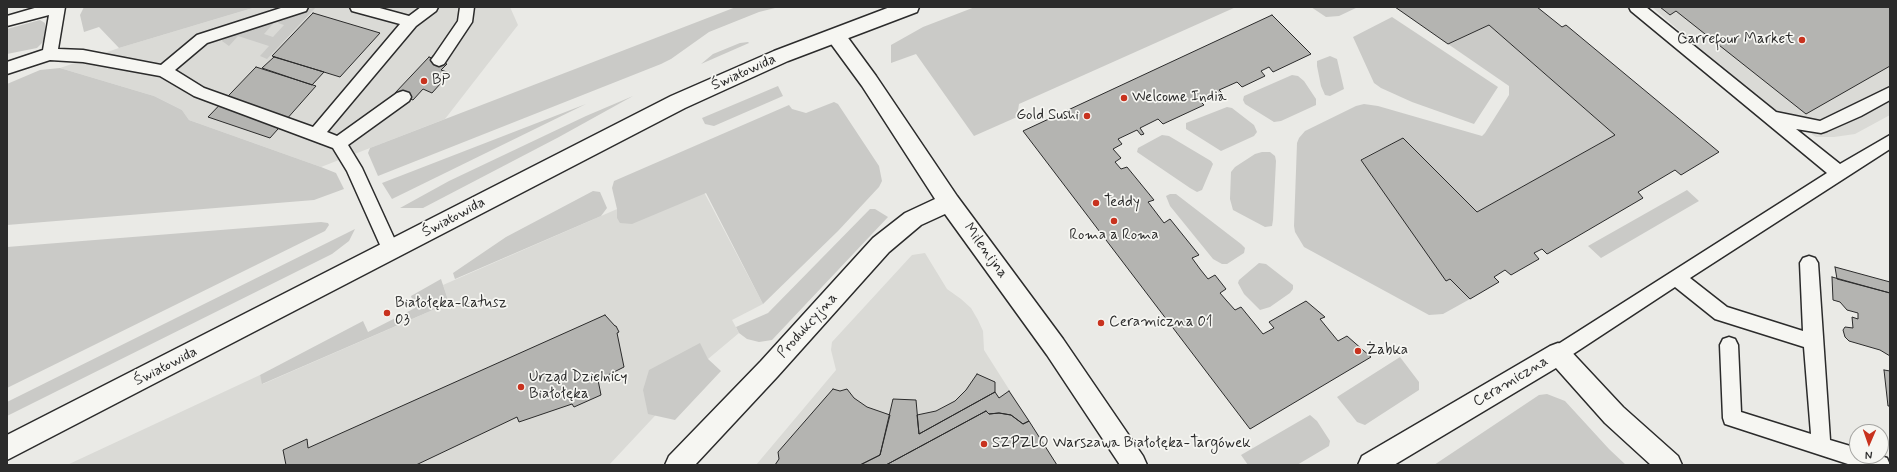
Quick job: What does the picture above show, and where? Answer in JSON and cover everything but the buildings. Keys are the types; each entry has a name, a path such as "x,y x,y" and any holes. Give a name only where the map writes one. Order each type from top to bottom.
{"street":[{"name":"Światowida","path":"7,448 391,251 590,146 678,102 781,56 910,7"},
{"name":"Milenijna","path":"836,36 869,81 949,202 1055,347 1134,465"},
{"name":"Produkcyjna","path":"678,465 769,369 882,245 913,219 949,202"},
{"name":"Ceramiczna","path":"1371,465 1558,354 1614,415 1670,465"}],"lane":[{"path":"7,21 58,7 50,54"},
{"path":"164,71 202,39 300,7"},
{"path":"357,7 411,22"},
{"path":"317,134 411,22 431,7"},
{"path":"439,60 465,22 467,7"},
{"path":"1636,7 1839,173"},
{"path":"7,68 50,54 83,56 164,71 199,92 339,143 354,168 391,251"},
{"path":"1771,117 1820,127 1855,112 1890,93"},
{"path":"339,143 404,97"},
{"path":"1558,354 1676,276 1890,141"},
{"path":"1808,263 1821,446"},
{"path":"1676,276 1721,313 1813,342"},
{"path":"1729,345 1732,418 1880,465"}],"shaded area":[{"path":"84,7 256,7 119,48 99,27 84,32 80,15"},
{"path":"256,7 510,7 518,25 445,119 321,167 189,120 182,110 154,96 60,68 119,48"},
{"path":"316,7 267,59 260,56 269,46 238,36 229,46 222,41 226,35 278,18 264,34 273,37 284,25 278,23 283,17"},
{"path":"736,7 779,7 759,12 709,32 671,59 661,64 378,176 368,153 370,148"},
{"path":"975,7 1236,7 1019,104 1017,117 974,136 916,54 891,63 891,45 923,27"},
{"path":"1311,7 1358,7 1339,16 1326,17"},
{"name":"Carrefour Market","path":"1652,7 1890,7 1890,115 1855,134 1834,137 1816,137 1765,105"},
{"path":"1392,17 1498,87 1474,124 1412,102 1381,88 1374,83 1353,37"},
{"path":"40,20 45,23 45,40 37,48 7,54 7,29"},
{"path":"1489,25 1615,135 1477,212 1403,138 1361,159 1450,279 1470,299 1443,314 1429,315 1304,247 1295,232 1294,226 1297,143 1305,131 1356,106 1364,104 1378,106 1482,136 1509,95 1509,86 1448,44"},
{"path":"740,43 749,43 701,64 713,54"},
{"path":"1330,56 1337,59 1344,89 1330,96 1325,95 1321,86 1317,61"},
{"path":"60,68 154,96 182,110 189,120 336,173 344,189 314,200 7,225 7,84 40,70"},
{"path":"1292,75 1298,76 1304,81 1316,99 1316,105 1281,121 1274,122 1245,104 1243,100 1244,96"},
{"path":"778,86 783,96 714,126 705,124 702,118"},
{"path":"633,96 559,137 423,208 400,208 449,181 586,116"},
{"path":"834,102 838,104 879,166 882,181 879,187 838,231 763,304 706,193 632,224 620,223 617,218 617,209 612,188 614,181 789,105 792,109 806,113"},
{"path":"586,104 392,199 382,183"},
{"path":"1227,107 1232,108 1254,125 1257,132 1254,136 1221,151 1186,129 1186,123"},
{"path":"1162,135 1169,136 1211,161 1213,164 1202,190 1197,192 1190,188 1137,152 1138,148"},
{"path":"1270,152 1275,156 1276,161 1272,226 1265,227 1233,210 1230,199 1231,172 1235,167 1255,154"},
{"path":"695,175 763,304 732,320 739,333 708,359 609,465 67,465 260,375 263,384 449,303 443,285"},
{"path":"1687,190 1699,201 1601,258 1588,246"},
{"path":"593,191 600,192 607,208 601,216 455,279 453,273 506,237"},
{"path":"1176,194 1241,244 1245,248 1244,253 1227,264 1222,264 1213,259 1170,206 1166,196"},
{"path":"870,209 875,209 888,217 772,340 759,342 747,339 739,333 736,327 768,313"},
{"path":"321,222 328,223 329,225 325,231 7,388 7,247"},
{"path":"355,229 349,241 332,254 7,416 7,402"},
{"path":"925,253 947,289 971,308 983,331 984,350 1057,465 756,465 836,370 831,350 832,342 912,255"},
{"path":"1259,263 1266,264 1293,285 1293,289 1290,293 1270,307 1260,310 1244,294 1238,283 1239,280"},
{"path":"441,279 449,303 262,384 260,375 363,321 368,332 415,308 411,296"},
{"path":"700,343 708,359 721,371 675,420 648,414 643,390 649,370"},
{"path":"1400,357 1419,382 1419,390 1365,425 1357,422 1337,397"},
{"path":"1547,394 1565,401 1609,449 1626,465 1434,465 1539,395"},
{"path":"1310,415 1317,421 1330,441 1329,446 1297,465 1248,465 1241,455"}],"place":[{"name":"Carrefour Market","path":"1802,40"},
{"name":"BP","path":"424,81"},
{"name":"Welcome India","path":"1124,98"},
{"name":"Gold Sushi","path":"1087,116"},
{"name":"Teddy","path":"1096,203"},
{"name":"Roma a Roma","path":"1114,221"},
{"name":"Białołęka-Ratusz 03","path":"387,313"},
{"name":"Ceramiczna 01","path":"1101,323"},
{"name":"Żabka","path":"1358,351"},
{"name":"Urząd Dzielnicy Białołęka","path":"521,387"},
{"name":"SZPZLO Warszawa Białołęka-Targówek","path":"984,444"}]}
